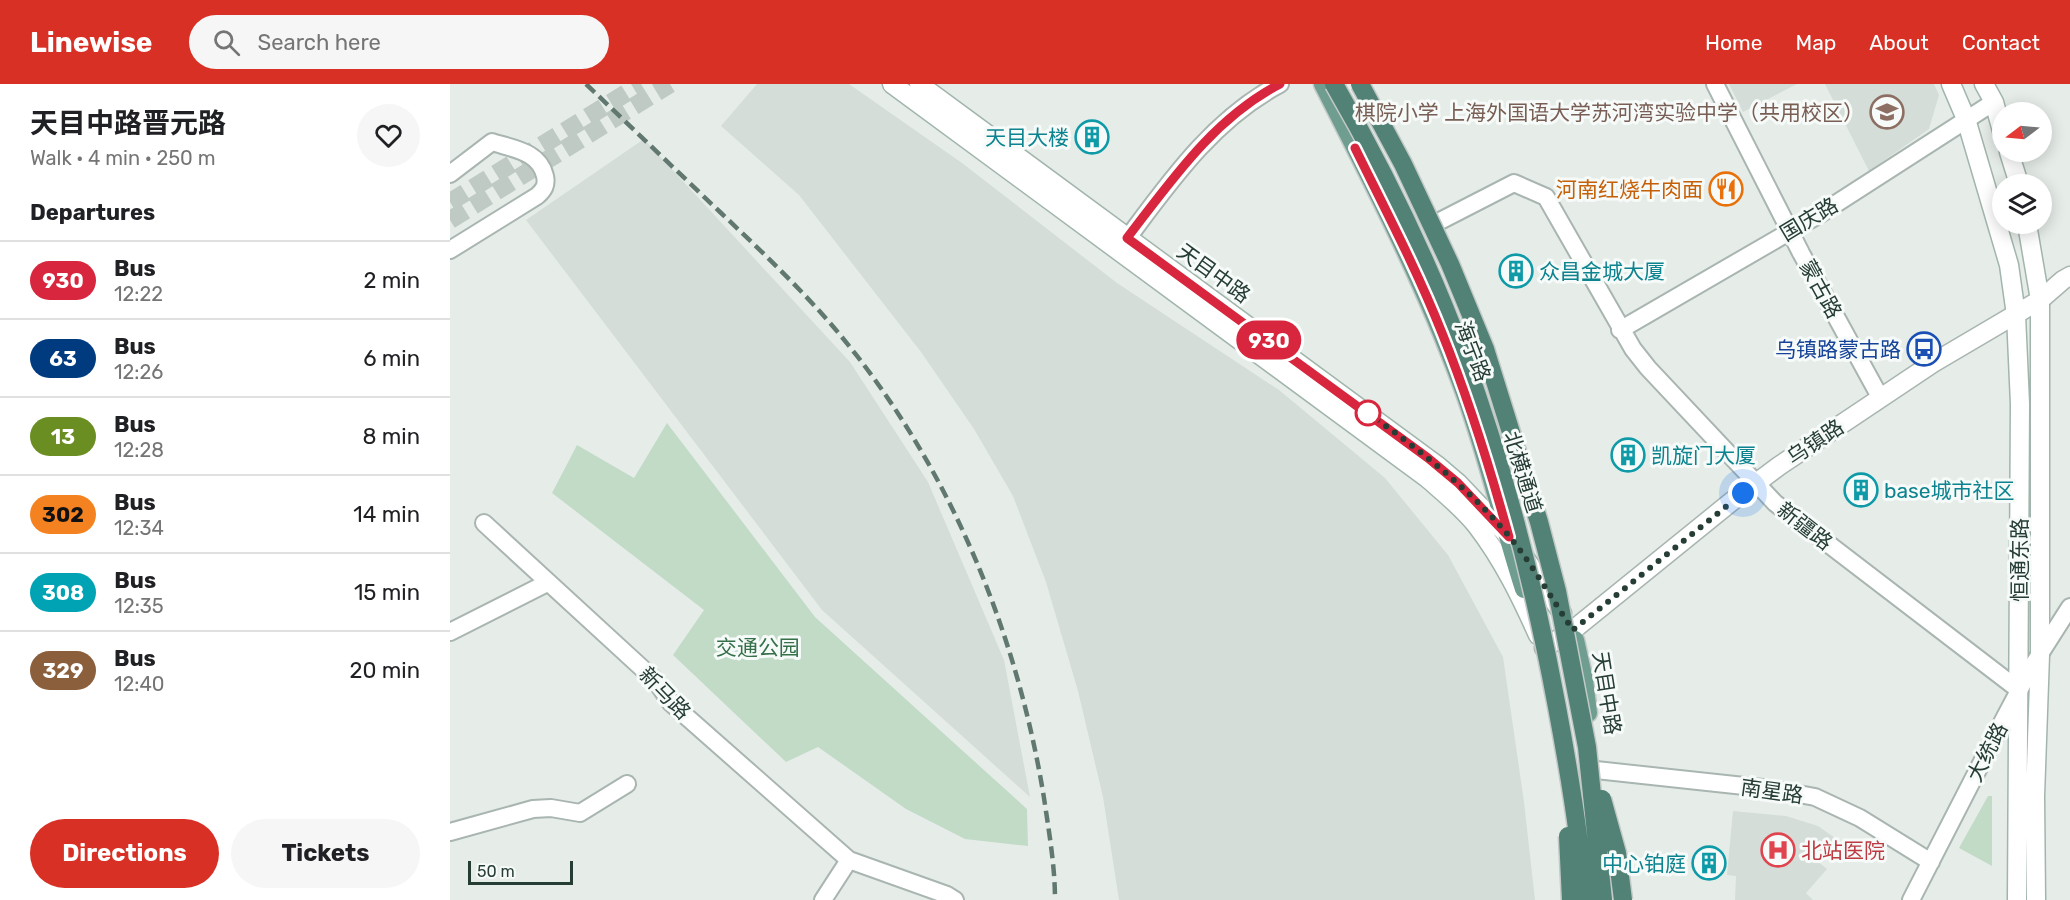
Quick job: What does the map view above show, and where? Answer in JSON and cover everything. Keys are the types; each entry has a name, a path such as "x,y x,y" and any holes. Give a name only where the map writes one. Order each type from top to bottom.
{"highway":[{"name":"北横通道","path":"1334,84 1382,174 1429,273 1463,357 1487,429 1535,596 1565,753 1585,900"},
{"name":"北横通道","path":"1360,84 1403,164 1450,264 1485,349 1519,455 1557,591 1587,747 1603,900"},
{"path":"1587,747 1617,853 1623,900"},
{"path":"1565,753 1571,900"}],"main road":[{"name":"天目中路","path":"892,84 1425,456 1458,483 1509,537 1573,630 1584,680 1609,900"},
{"name":"天目中路","path":"919,84 1401,457 1446,494 1476,524 1515,585 1544,648 1575,854 1578,900"},
{"name":"海宁路","path":"1323,84 1418,277 1442,332 1485,453 1520,577 1544,648"},
{"name":"海宁路","path":"1368,84 1438,222 1474,303 1499,373 1547,529 1573,630"},
{"name":"恒通东路","path":"1951,84 1966,119 2009,265 2016,315 2020,404 2017,900"},
{"path":"1984,84 1994,102"},
{"name":"恒通东路","path":"2029,234 2040,300 2040,655 2036,900"},
{"name":"乌镇路","path":"1544,648 1573,630 1755,484 1880,397 2040,300 2070,276"}],"street":[{"path":"1123,244 1176,174 1208,139 1245,107 1280,84"},
{"name":"蒙古路","path":"1715,84 1790,231 1880,397"},
{"name":"国庆路","path":"1620,330 1790,231 1992,103"},
{"path":"450,174 492,142 531,154 539,161 546,184 537,196 450,250"},
{"name":"新疆路","path":"1438,222 1514,183 1546,197 1620,330 1648,368 1755,484 1774,503 2019,690"},
{"name":"新马路","path":"484,523 656,681 671,703 849,860"},
{"path":"450,632 547,583"},
{"name":"大统路","path":"1911,900 2019,690 2070,607"},
{"name":"南星路","path":"1596,770 1772,789 1815,797 1860,818 1931,862"},
{"path":"450,832 532,808 551,808 580,813 627,784"},
{"path":"823,900 849,860 947,895 955,900"}],"shaded area":[{"path":"757,84 849,84 962,163 1117,283 1279,390 1385,478 1448,555 1503,657 1524,802 1535,900 1119,900 1103,797 1078,691 1046,582 1013,496 974,429 921,352 799,195 721,126"},
{"name":"棋院小学 上海外国语大学苏河湾实验中学（共用校区）","path":"1729,84 1797,84 1743,112"},
{"name":"棋院小学 上海外国语大学苏河湾实验中学（共用校区）","path":"1825,84 1934,84 1939,95 1929,129 1869,171"},
{"path":"644,139 850,362 928,482 1004,660 1030,797 822,610 526,220"},
{"name":"北站医院","path":"1733,811 1786,816 1818,826 1835,838 1817,861 1827,869 1806,893 1813,900 1735,900 1736,876 1727,875"}],"green space":[{"name":"交通公园","path":"667,423 815,617 1027,809 1028,846 965,839 906,809 818,747 786,762 673,655 704,610 552,493 577,445 634,478"},
{"path":"1988,796 1992,796 1992,866 1959,848"}],"tunnel":[{"path":"450,202 641,84"},
{"path":"450,220 670,84"}],"railway":[{"path":"586,84 763,253 830,323 871,375 908,429 941,486 970,546 1015,670 1044,798 1053,862 1055,900"}],"bus line":[{"name":"930","path":"1280,84 1229,119 1200,147 1176,174 1127,238 1428,458 1458,483 1509,537 1485,453 1442,332 1418,277 1355,148"}],"place":[{"name":"棋院小学 上海外国语大学苏河湾实验中学（共用校区）","path":"1887,112"},
{"name":"天目大楼","path":"1092,137"},
{"name":"河南红烧牛肉面","path":"1726,189"},
{"name":"众昌金城大厦","path":"1516,271"},
{"name":"乌镇路蒙古路","path":"1924,349"},
{"name":"凯旋门大厦","path":"1628,455"},
{"name":"base城市社区","path":"1861,490"},
{"name":"北站医院","path":"1778,850"},
{"name":"中心铂庭","path":"1709,863"}],"route":[{"path":"1368,413 1364,410 1438,466 1488,514 1515,543 1573,630 1743,493"}]}
